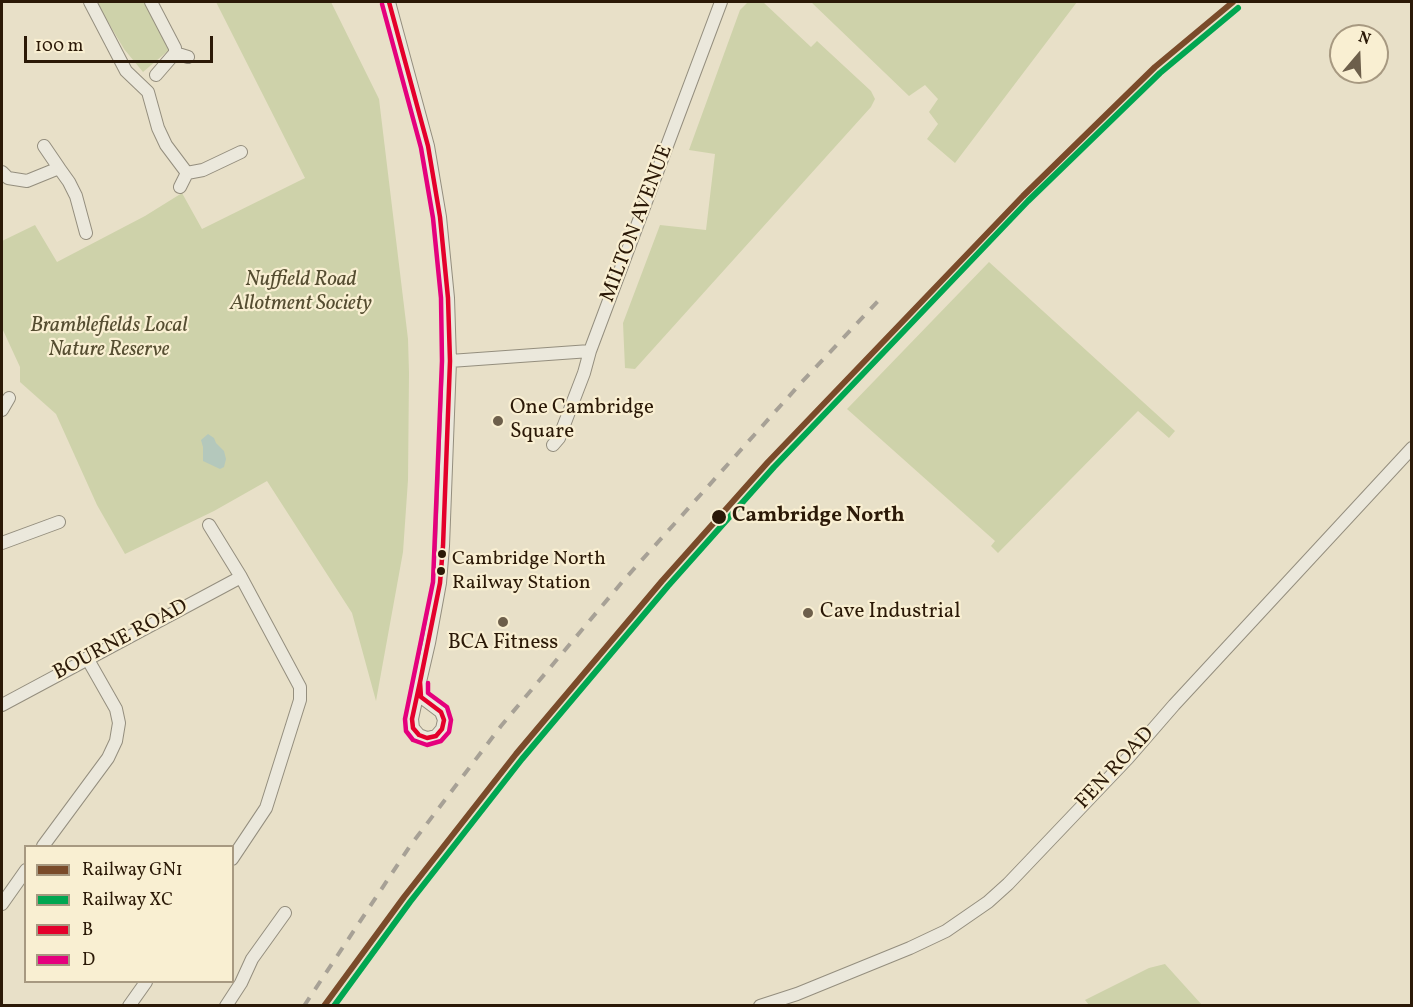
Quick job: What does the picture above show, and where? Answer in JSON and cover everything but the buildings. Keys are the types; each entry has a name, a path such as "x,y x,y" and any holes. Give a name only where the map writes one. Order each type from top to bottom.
{"street":[{"path":"90,2 126,71 148,92 158,128 166,145 186,173"},
{"path":"151,2 175,52 188,57"},
{"path":"389,2 428,146 440,217 448,298 450,361 447,475 440,583 412,719 413,728 419,735 427,738 436,736 442,729 444,720 441,712 421,698 420,682"},
{"name":"MILTON AVENUE","path":"553,445 559,438 585,373 590,351 721,2"},
{"path":"156,75 175,52"},
{"path":"44,146 76,196 86,233"},
{"path":"186,173 203,170 241,152"},
{"path":"4,179 27,181 59,168"},
{"path":"180,187 186,173"},
{"path":"450,361 590,351"},
{"path":"2,410 9,398"},
{"name":"FEN ROAD","path":"760,1005 797,994 910,948 946,931 988,902 1128,758 1174,705 1412,448"},
{"path":"2,543 59,522"},
{"path":"210,525 241,577 300,687 300,700 266,808 234,856"},
{"name":"BOURNE ROAD","path":"2,705 241,577"},
{"path":"44,845 108,758 116,741 119,723 116,709 87,658"},
{"path":"412,719 416,711 424,706 433,706"},
{"path":"2,904 24,873"},
{"path":"226,1005 241,983 252,958 285,913"},
{"path":"129,1005 145,983"}],"green space":[{"path":"98,2 147,2 170,44 169,50 143,72 124,49"},
{"path":"216,2 331,2 379,99 408,339 409,373 408,480 403,552 376,701 352,613 267,481 214,511 125,554 97,505 56,414 20,382 20,367 2,328 2,241 35,225 57,262 145,216 182,193 202,229 305,178"},
{"path":"748,2 763,2 811,47 817,41 871,91 875,99 871,107 635,369 625,368 623,323 660,225 706,230 715,154 689,150 740,10"},
{"path":"811,2 1077,2 955,163 927,139 938,124 929,112 938,99 925,85 909,96"},
{"path":"989,262 1175,431 1169,438 1138,411 998,553 991,546 995,541 847,409"},
{"path":"1165,964 1202,1005 1089,1005 1085,1000 1149,968"}],"shaded area":[{"path":"208,434 224,451 226,459 224,467 220,469 203,461 201,440"}],"railway":[{"path":"304,1006 410,846 501,726 623,581 878,301"}],"rail line":[{"name":"GN1","path":"324,1006 404,897 516,754 662,581 768,462 1023,196 1155,67 1233,2"},
{"name":"XC","path":"334,1006 410,902 522,759 668,586 774,467 1028,201 1160,73 1238,8"}],"transit line":[{"name":"B","path":"389,2 428,146 440,217 448,298 450,361 443,546 440,583 420,682"},
{"name":"D","path":"382,4 421,148 433,218 441,298 442,361 433,582 405,719 406,731 413,740 427,745 441,741 449,732 451,720 447,707 428,693 428,683"},
{"name":"B","path":"420,682 421,697 441,712 444,720 442,729 436,736 427,738 419,735 413,728 412,719 420,682"}],"place":[{"name":"One Cambridge Square","path":"498,421"},
{"name":"Cambridge North","path":"719,517"},
{"name":"Cambridge North Railway Station","path":"441,571"},
{"name":"Cave Industrial","path":"808,613"},
{"name":"BCA Fitness","path":"503,622"}],"park label":[{"name":"Nuffield Road Allotment Society","path":"301,293"},
{"name":"Bramblefields Local Nature Reserve","path":"109,339"}]}
